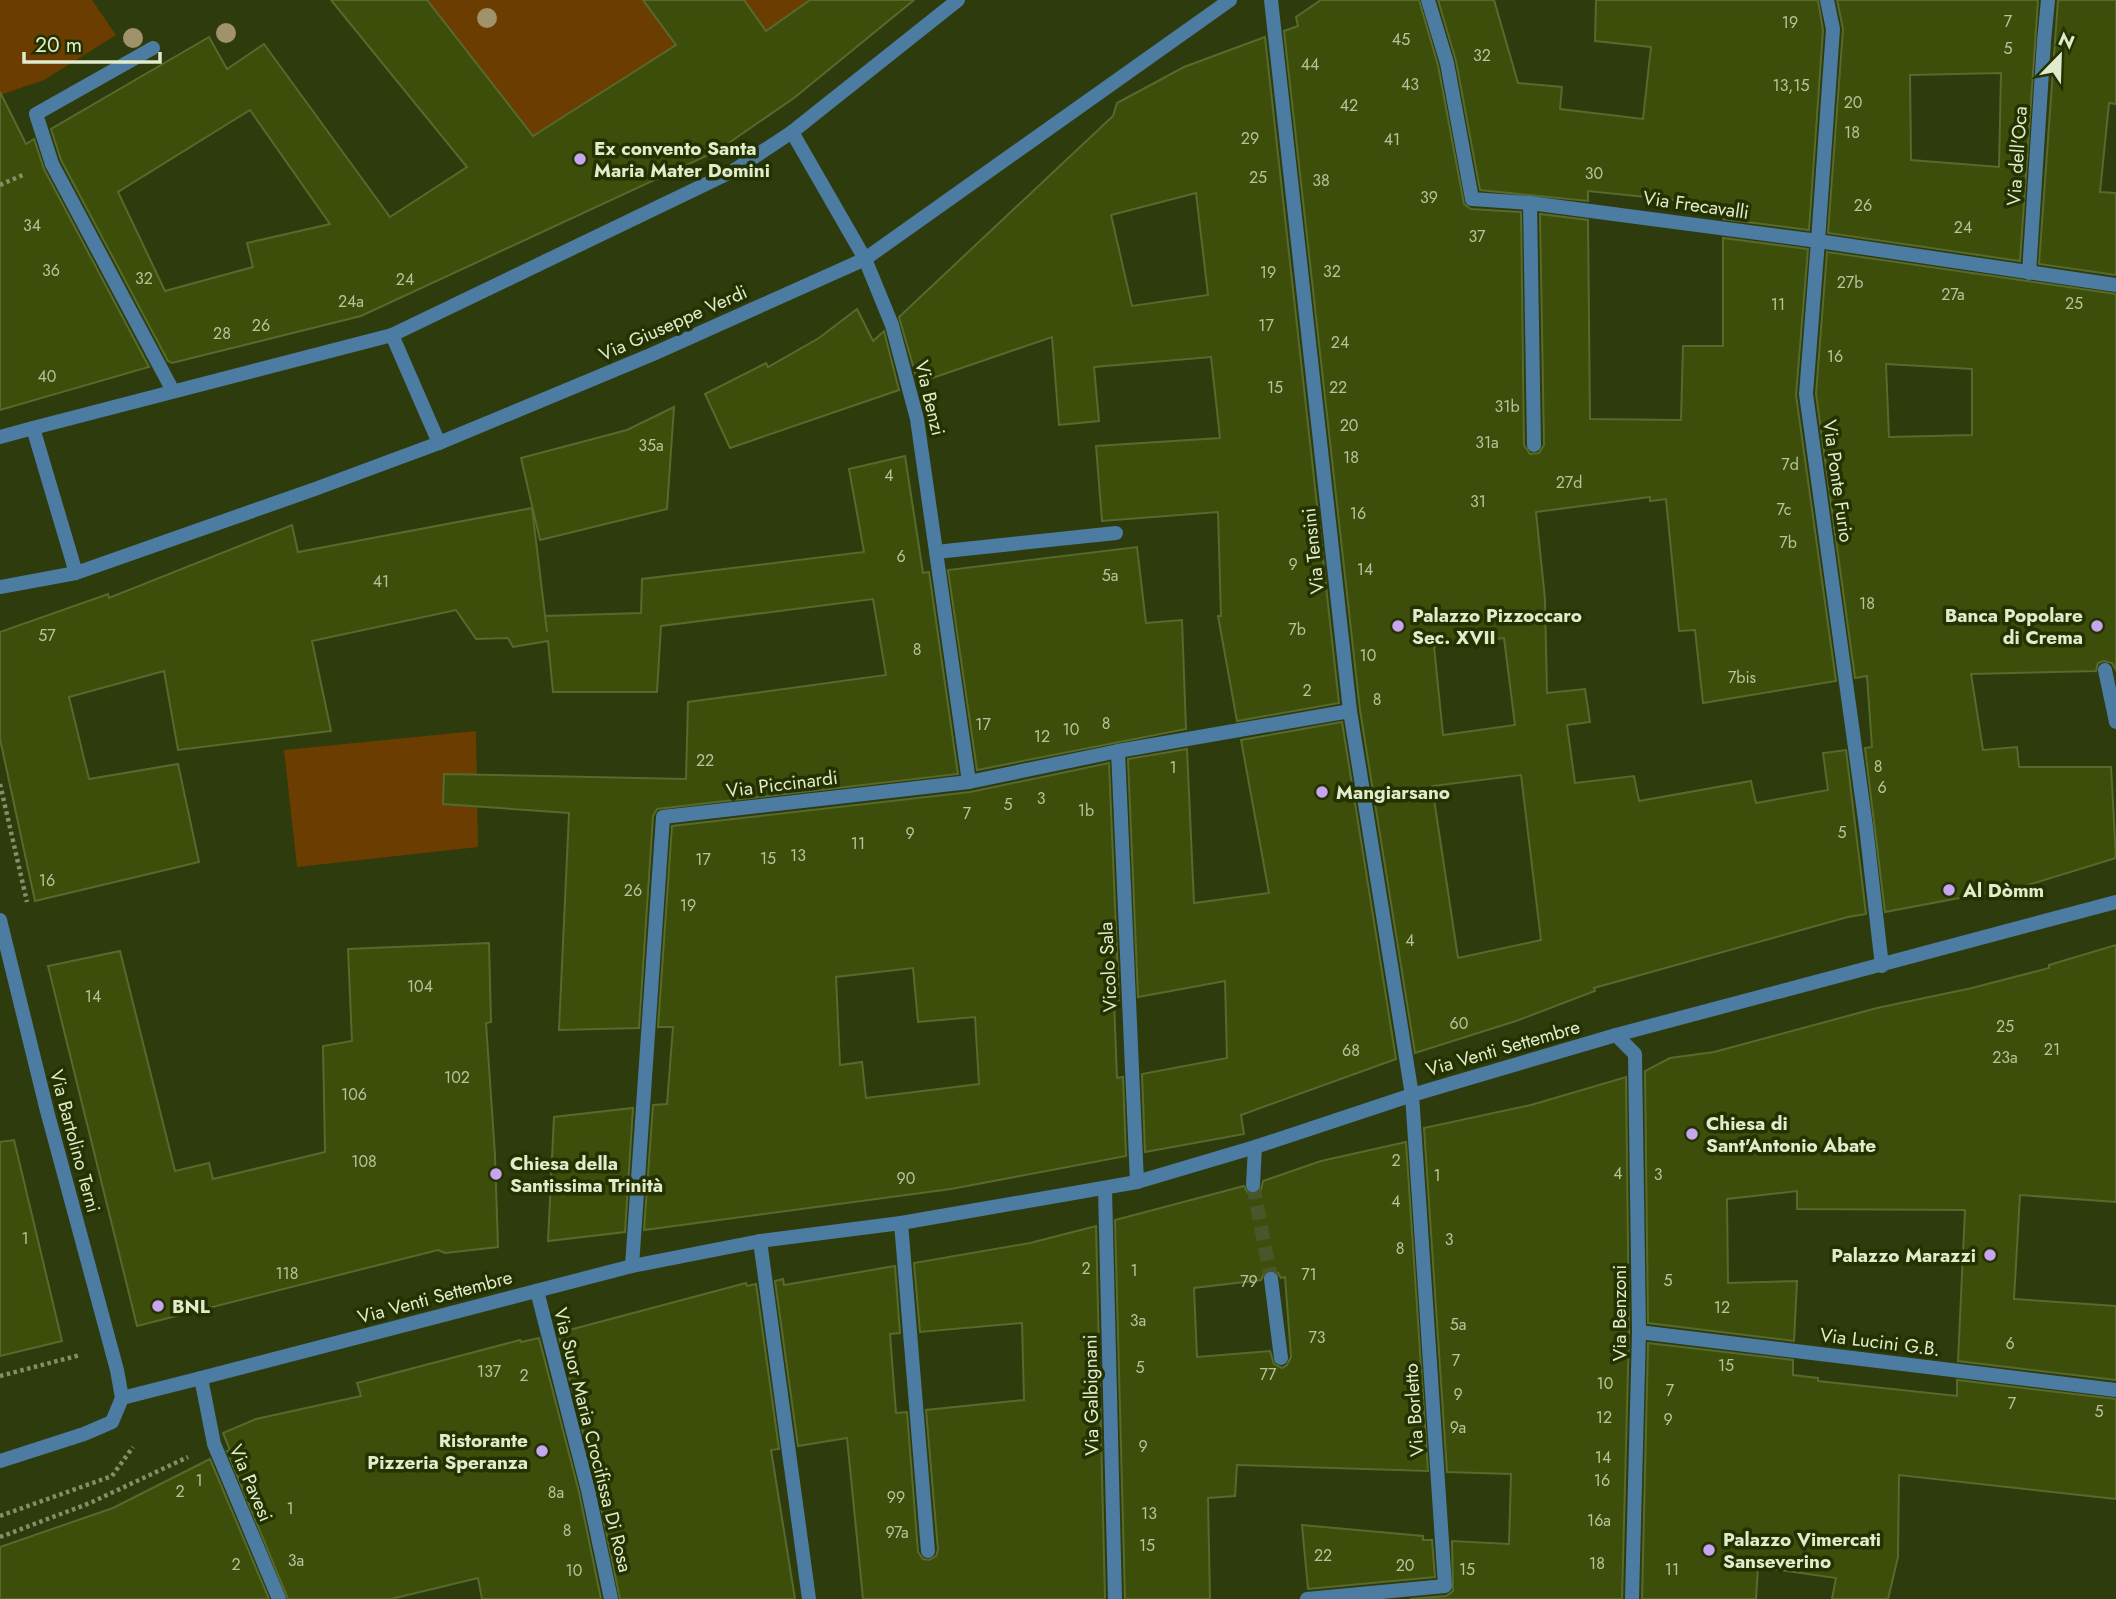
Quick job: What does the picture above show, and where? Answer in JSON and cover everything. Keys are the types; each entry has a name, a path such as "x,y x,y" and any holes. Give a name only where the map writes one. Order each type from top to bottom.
{"street":[{"path":"0,437 392,335 733,171 792,132 958,0"},
{"name":"Via Giuseppe Verdi","path":"0,587 76,573 439,443 653,354 865,259 1230,0"},
{"name":"Via Tensini","path":"1272,0 1350,711 1412,1095"},
{"name":"Via Frecavalli","path":"1428,0 1447,63 1472,199 1530,203 1818,241 2116,285"},
{"name":"Via Ponte Furio","path":"1827,0 1833,29 1807,394 1866,827 1882,967"},
{"name":"Via dell'Oca","path":"2029,273 2049,0"},
{"path":"153,48 36,114 52,164 173,391"},
{"name":"Via Benzi","path":"792,132 865,259 892,325 917,419 969,782"},
{"path":"1530,203 1534,445"},
{"path":"392,335 439,443"},
{"path":"33,428 76,573"},
{"path":"936,552 1116,533"},
{"path":"2105,670 2116,722"},
{"name":"Via Piccinardi","path":"632,1266 663,817 969,782 1118,751 1350,711"},
{"name":"Vicolo Sala","path":"1118,751 1137,1182"},
{"name":"Via Venti Settembre","path":"122,1398 632,1266 760,1241 901,1223 1137,1182 1255,1147 1412,1095 1616,1035 1882,967 2116,902"},
{"name":"Via Bartolino Terni","path":"0,920 47,1111 111,1346 122,1398"},
{"name":"Via Benzoni","path":"1616,1035 1635,1054 1639,1332 1632,1599"},
{"name":"Via Borletto","path":"1307,1599 1445,1586 1412,1095"},
{"path":"1253,1185 1255,1147"},
{"name":"Via Galbignani","path":"1105,1189 1115,1599"},
{"path":"901,1223 928,1551"},
{"path":"760,1241 809,1599"},
{"path":"1271,1279 1281,1358"},
{"name":"Via Suor Maria Crocifissa Di Rosa","path":"537,1291 588,1490 611,1599"},
{"name":"Via Lucini G.B.","path":"1639,1332 2116,1390"},
{"name":"Via Pavesi","path":"201,1378 214,1444 279,1599"},
{"path":"0,1461 84,1434 112,1422 122,1398"}],"path":[{"path":"0,1376 111,1346"},
{"path":"0,1537 90,1503 214,1444"}],"shaded area":[{"path":"0,0 92,0 116,35 44,80 0,95"},
{"path":"427,0 643,0 676,45 533,136"},
{"path":"744,0 810,0 766,31"},
{"path":"476,731 478,847 297,867 284,750"}],"building":[{"name":"Ex convento Santa Maria Mater Domini","path":"331,0 427,0 533,136 676,45 643,0 744,0 766,31 810,0 914,0 794,98 717,151 361,316 172,363 168,361 61,160 51,129 209,37 227,69 264,44 390,217 467,167","holes":["250,110 330,224 247,243 253,267 165,291 118,192"]},
{"path":"1321,0 1419,0 1438,65 1464,204 1471,209 1521,212 1524,445 1530,454 1539,453 1544,445 1540,214 1588,220 1590,419 1681,420 1683,346 1723,346 1723,238 1808,249 1796,395 1836,681 1703,703 1695,630 1679,631 1666,499 1650,501 1650,497 1536,512 1545,599 1547,693 1585,689 1590,722 1567,725 1575,783 1634,776 1639,801 1751,781 1756,803 1828,790 1823,753 1846,750 1866,914 1594,988 1595,991 1516,1021 1415,1053 1360,710 1284,31 1298,26 1296,17","holes":["1504,638 1515,725 1443,735 1434,646","1521,775 1541,940 1458,958 1432,786"]},
{"path":"1438,0 1494,0 1518,83 1562,87 1560,109 1643,119 1651,47 1595,41 1596,0 1818,0 1823,30 1809,230 1723,219 1723,205 1588,191 1588,201 1480,190 1456,61"},
{"path":"1837,0 2038,0 2020,261 1828,233 1843,29","holes":["2001,73 1999,167 1911,160 1910,75"]},
{"path":"2058,0 2116,0 2116,104 2109,103 2100,192 2116,193 2116,275 2039,264"},
{"path":"1265,37 1339,703 1237,721 1218,616 1221,616 1218,512 1102,521 1096,446 1220,438 1211,357 1094,367 1099,421 1059,425 1052,337 918,383 899,317 1113,116 1117,103 1184,67","holes":["1196,193 1208,295 1132,306 1111,215"]},
{"path":"0,92 26,144 34,139 44,169 149,367 0,410"},
{"path":"1827,252 2116,294 2116,670 2112,663 2104,661 2098,663 2096,671 1971,674 1983,750 2017,747 2019,767 2111,767 2116,858 2028,885 1885,912 1865,748 1872,747 1867,676 1855,678 1816,394","holes":["1886,364 1972,369 1972,435 1889,437"]},
{"path":"857,309 873,341 884,331 899,390 730,448 705,394 766,363 768,367 819,338"},
{"path":"674,407 667,509 540,540 521,458 627,430"},
{"path":"905,456 923,573 929,572 958,774 657,809 653,816 639,1028 559,1030 569,813 443,804 444,774 686,779 688,702 886,675 873,599 661,626 657,692 553,692 548,641 513,647 508,638 476,639 456,610 312,641 331,731 178,750 164,671 69,697 89,779 178,764 199,862 35,901 0,739 0,632 108,594 109,598 292,525 298,552 532,508 545,616 641,613 642,579 864,552 849,469"},
{"path":"1137,547 1146,623 1182,620 1186,729 977,770 948,570"},
{"path":"1342,722 1396,1059 1241,1115 1244,1134 1145,1152 1142,1074 1227,1058 1225,981 1138,997 1128,759 1187,749 1194,903 1269,893 1241,740"},
{"path":"1109,763 1119,1000 1114,1001 1117,1078 1123,1077 1126,1156 951,1189 644,1230 653,1105 667,1104 673,1027 658,1027 672,826 970,792","holes":["913,968 918,1022 975,1017 979,1084 866,1098 862,1062 840,1065 836,977"]},
{"path":"489,943 491,1022 486,1023 498,1247 445,1253 438,1250 137,1326 48,966 120,951 175,1171 209,1163 213,1179 325,1152 323,1046 352,1041 348,949"},
{"path":"2116,945 2116,1202 2020,1195 2014,1299 2116,1306 2116,1380 1958,1361 1965,1210 1797,1209 1797,1191 1727,1199 1728,1283 1797,1281 1794,1341 1648,1323 1645,1071 1670,1058 1714,1052 1877,1008 1972,988 2049,968 2049,965"},
{"path":"1626,1077 1629,1332 1622,1599 1410,1599 1446,1596 1453,1591 1452,1541 1509,1544 1511,1474 1447,1472 1424,1128 1531,1105"},
{"path":"633,1108 625,1232 548,1241 554,1117"},
{"path":"14,1140 62,1341 0,1356 0,1142"},
{"path":"1406,1142 1428,1471 1237,1465 1235,1496 1208,1498 1210,1599 1125,1599 1115,1220 1244,1186 1248,1193 1257,1194 1263,1181 1321,1161","holes":["1270,1269 1281,1278 1285,1277 1291,1357 1287,1365 1282,1368 1274,1364 1270,1351 1197,1357 1194,1288 1261,1280"]},
{"path":"1096,1226 1105,1599 863,1599 847,1438 798,1446 775,1281 783,1279 784,1285 895,1266 900,1333 890,1334 896,1413 907,1412 918,1552 923,1559 929,1560 936,1556 938,1550 926,1410 1024,1400 1022,1323 920,1332 914,1263 1030,1243"},
{"path":"746,1283 747,1286 756,1284 779,1449 771,1450 795,1599 620,1599 597,1488 558,1333"},
{"path":"539,1338 579,1492 601,1599 482,1599 478,1578 391,1599 288,1599 227,1451 230,1450 223,1433 256,1419 361,1396 357,1383 520,1340"},
{"path":"1648,1343 1793,1360 1793,1375 1818,1378 1818,1381 1957,1396 1957,1380 2116,1399 2116,1499 1899,1475 1898,1557 1888,1599 1832,1599 1836,1578 1758,1567 1756,1599 1642,1599"},
{"path":"210,1459 269,1599 0,1599 0,1547 113,1508"},
{"path":"1302,1525 1423,1536 1423,1540 1432,1540 1435,1577 1308,1589"}],"tunnel":[{"path":"1253,1185 1271,1279"}],"place":[{"name":"Ex convento Santa Maria Mater Domini","path":"580,159"},
{"name":"Palazzo Pizzoccaro Sec. XVII","path":"1398,626"},
{"name":"Banca Popolare di Crema","path":"2097,626"},
{"name":"Mangiarsano","path":"1322,792"},
{"name":"Al Dòmm","path":"1949,890"},
{"name":"Chiesa di Sant'Antonio Abate","path":"1692,1134"},
{"name":"Chiesa della Santissima Trinità","path":"496,1174"},
{"name":"Palazzo Marazzi","path":"1990,1255"},
{"name":"BNL","path":"158,1306"},
{"name":"Ristorante Pizzeria Speranza","path":"542,1451"},
{"name":"Palazzo Vimercati Sanseverino","path":"1709,1550"}]}
